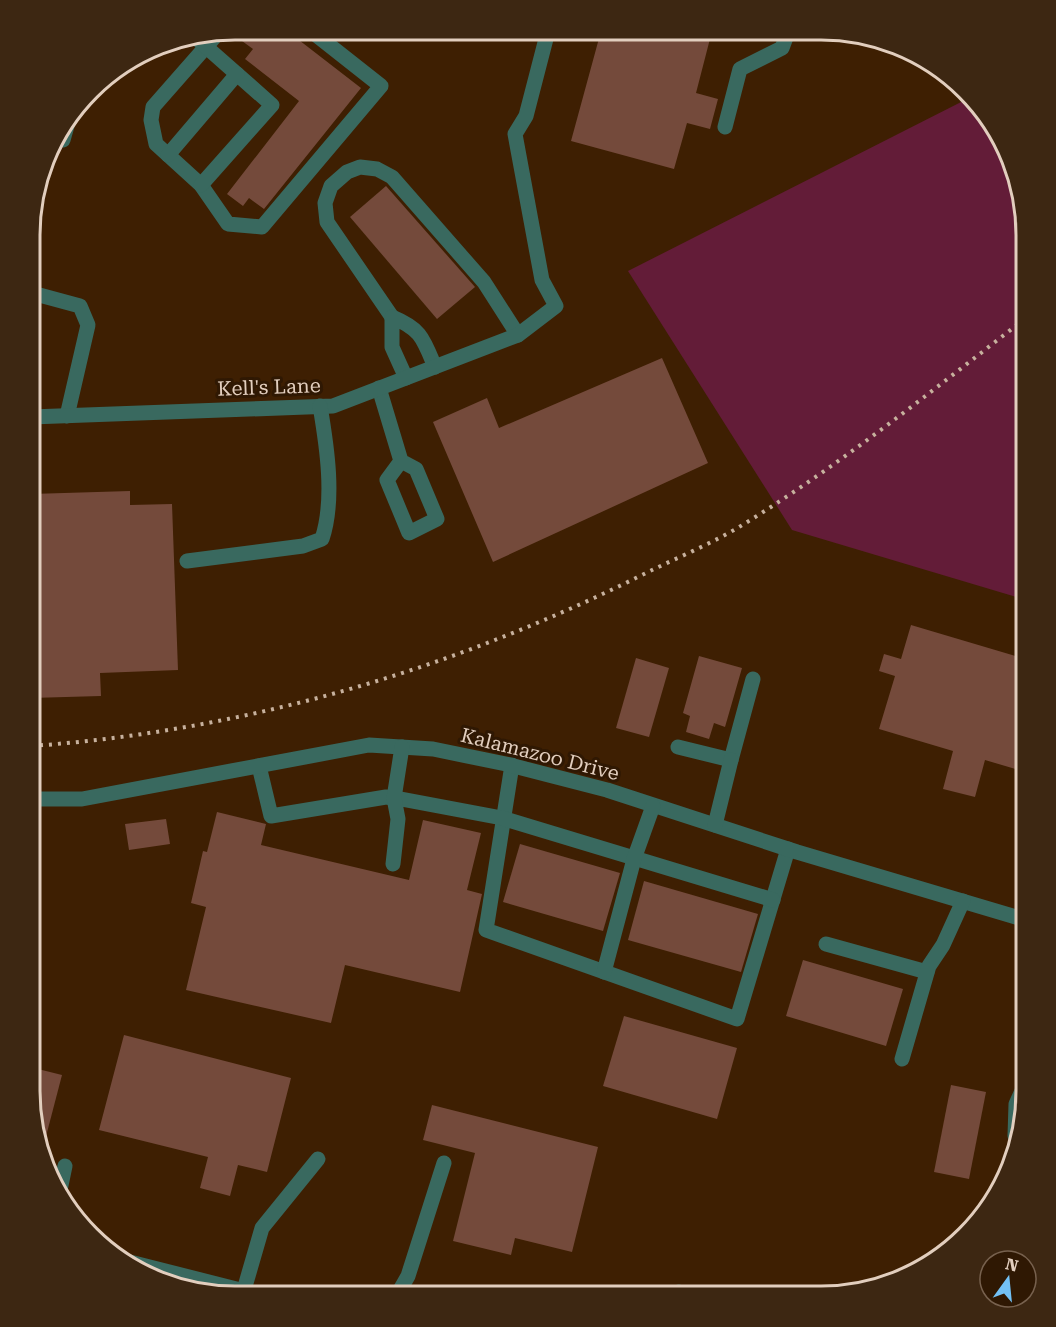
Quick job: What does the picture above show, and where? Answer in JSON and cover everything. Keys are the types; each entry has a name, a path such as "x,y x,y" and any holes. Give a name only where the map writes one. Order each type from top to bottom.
{"street":[{"path":"200,44 153,107 151,120 156,144 201,185 228,224 262,227 381,86 322,40"},
{"name":"Kell's Lane","path":"40,417 333,406 518,335 556,306 542,280 514,134 526,116 546,40"},
{"path":"725,127 740,69 782,48 785,40"},
{"path":"201,185 272,105 202,43"},
{"path":"168,154 237,74"},
{"path":"435,367 422,335 411,325 392,317 327,222 326,203 331,186 347,172 360,167 377,170 392,177 484,282 518,335"},
{"path":"40,295 80,306 88,325 67,416"},
{"path":"392,317 392,346 406,378"},
{"path":"379,388 401,460"},
{"path":"187,561 303,546 322,539 326,526 327,466 320,406"},
{"path":"715,825 753,679"},
{"name":"Kalamazoo Drive","path":"40,799 82,799 369,745 433,749 512,765 1015,917"},
{"path":"393,864 398,819 394,798 402,747"},
{"path":"678,747 731,760"},
{"path":"512,765 486,930 737,1019 788,849"},
{"path":"259,766 271,816 386,797 394,798 502,818 773,900"},
{"path":"604,972 634,859 653,806"},
{"path":"902,1059 927,972 943,945 963,901"},
{"path":"826,944 927,972"},
{"path":"245,1286 262,1228 318,1159"},
{"path":"402,1286 408,1276 444,1163"},
{"path":"62,1180 65,1166"},
{"path":"153,1268 228,1286"}],"shaded area":[{"path":"961,102 975,117 1001,161 1014,210 1016,236 1016,597 792,530 628,271"}],"building":[{"path":"299,40 361,88 264,209 249,198 243,206 227,194 299,101 245,59 253,49 242,41"},
{"path":"599,40 710,40 696,93 718,99 710,129 687,123 674,169 571,141"},
{"path":"386,186 475,287 437,319 350,217"},
{"path":"662,358 708,463 493,562 433,422 487,398 499,428"},
{"path":"130,491 130,505 172,504 178,670 100,673 101,696 40,698 40,494"},
{"path":"911,625 1016,656 1015,769 985,760 975,797 943,789 953,751 879,729 895,676 879,671 884,654 901,659"},
{"path":"699,656 742,668 725,727 714,723 709,739 686,732 690,716 683,713"},
{"path":"636,658 669,668 649,737 616,728"},
{"path":"217,812 266,824 261,845 409,880 423,820 481,833 467,890 482,894 460,992 345,965 331,1023 186,990 206,907 191,903 203,851 207,852"},
{"path":"166,819 170,844 129,850 125,824"},
{"path":"520,844 620,873 603,931 503,902"},
{"path":"644,881 758,914 741,972 628,940"},
{"path":"803,960 903,989 886,1046 786,1016"},
{"path":"624,1016 737,1048 717,1119 603,1086"},
{"path":"124,1035 291,1078 267,1172 238,1165 230,1196 200,1188 208,1157 99,1130"},
{"path":"40,1070 62,1075 46,1137 42,1117"},
{"path":"951,1085 986,1092 969,1179 934,1172"},
{"path":"432,1105 598,1147 572,1252 515,1238 511,1255 453,1241 475,1153 423,1140"}],"railway":[{"path":"40,745 112,738 192,726 271,710 426,665 577,606 698,549 781,501 888,425 1016,326"}]}
